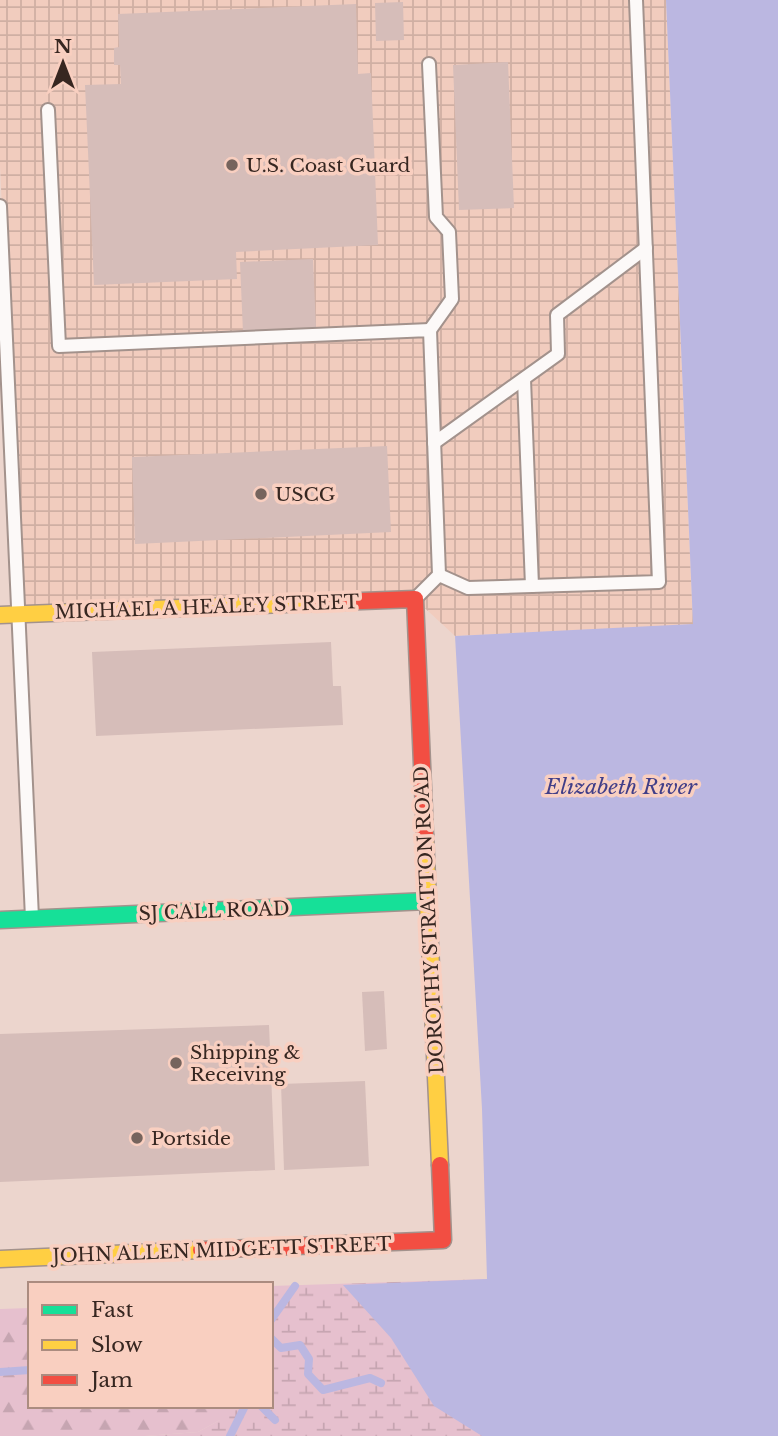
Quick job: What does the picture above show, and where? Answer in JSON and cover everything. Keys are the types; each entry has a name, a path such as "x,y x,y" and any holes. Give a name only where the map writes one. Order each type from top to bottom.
{"street":[{"name":"MICHAEL A HEALEY STREET","path":"0,615 415,599"},
{"name":"DOROTHY STRATTON ROAD","path":"415,599 443,1240"},
{"name":"SJ CALL ROAD","path":"0,920 428,901"},
{"name":"JOHN ALLEN MIDGETT STREET","path":"0,1259 443,1240"}],"lane":[{"path":"439,575 468,588 659,582 636,0"},
{"path":"415,599 439,575 430,330 452,299 449,232 436,217 429,64"},
{"path":"48,110 59,346 430,330"},
{"path":"0,206 32,918"},
{"path":"435,443 558,354 557,315 646,248"},
{"path":"524,379 532,586"}],"shaded area":[{"path":"0,0 666,0 693,625 455,636 415,599 20,614 0,165"}],"green space":[{"path":"487,1279 582,1436 145,1436 198,1432 220,1420 220,1408 273,1408 273,1286"},
{"path":"28,1308 28,1408 220,1408 220,1420 198,1432 145,1436 0,1436 0,1309"}],"water":[{"name":"Elizabeth River","path":"666,0 778,0 778,1436 482,1436 434,1406 391,1338 343,1285 487,1279 482,1109 455,636 693,624"}],"building":[{"path":"403,2 404,40 376,41 375,3"},
{"name":"U.S. Coast Guard","path":"356,4 358,74 371,73 378,245 236,252 237,279 94,285 85,85 121,84 120,65 114,65 114,48 119,47 118,14"},
{"path":"508,62 514,208 459,210 453,65"},
{"path":"313,259 316,329 243,333 240,262"},
{"name":"USCG","path":"387,446 391,532 135,544 132,457"},
{"path":"331,642 333,686 341,686 343,725 96,736 92,652"},
{"path":"384,991 387,1049 365,1051 362,992"},
{"path":"269,1025 275,1170 0,1182 0,1034"},
{"path":"365,1081 369,1166 284,1170 281,1084"}],"waterway":[{"path":"273,1317 295,1286"},
{"path":"273,1340 281,1348 300,1345 309,1359 308,1374 323,1390 370,1378 381,1383"},
{"path":"0,1372 28,1370"},
{"path":"230,1436 244,1408"},
{"path":"263,1408 275,1420"}],"traffic: fast":[{"path":"0,920 428,901"}],"traffic: slow":[{"path":"0,615 310,603"},
{"path":"425,835 440,1165"},
{"path":"0,1259 201,1250"}],"traffic: jam":[{"path":"310,603 415,599 425,835"},
{"path":"201,1250 443,1240 440,1165"}],"place":[{"name":"U.S. Coast Guard","path":"232,165"},
{"name":"USCG","path":"261,494"},
{"name":"Shipping & Receiving","path":"176,1063"},
{"name":"Portside","path":"137,1138"}]}
